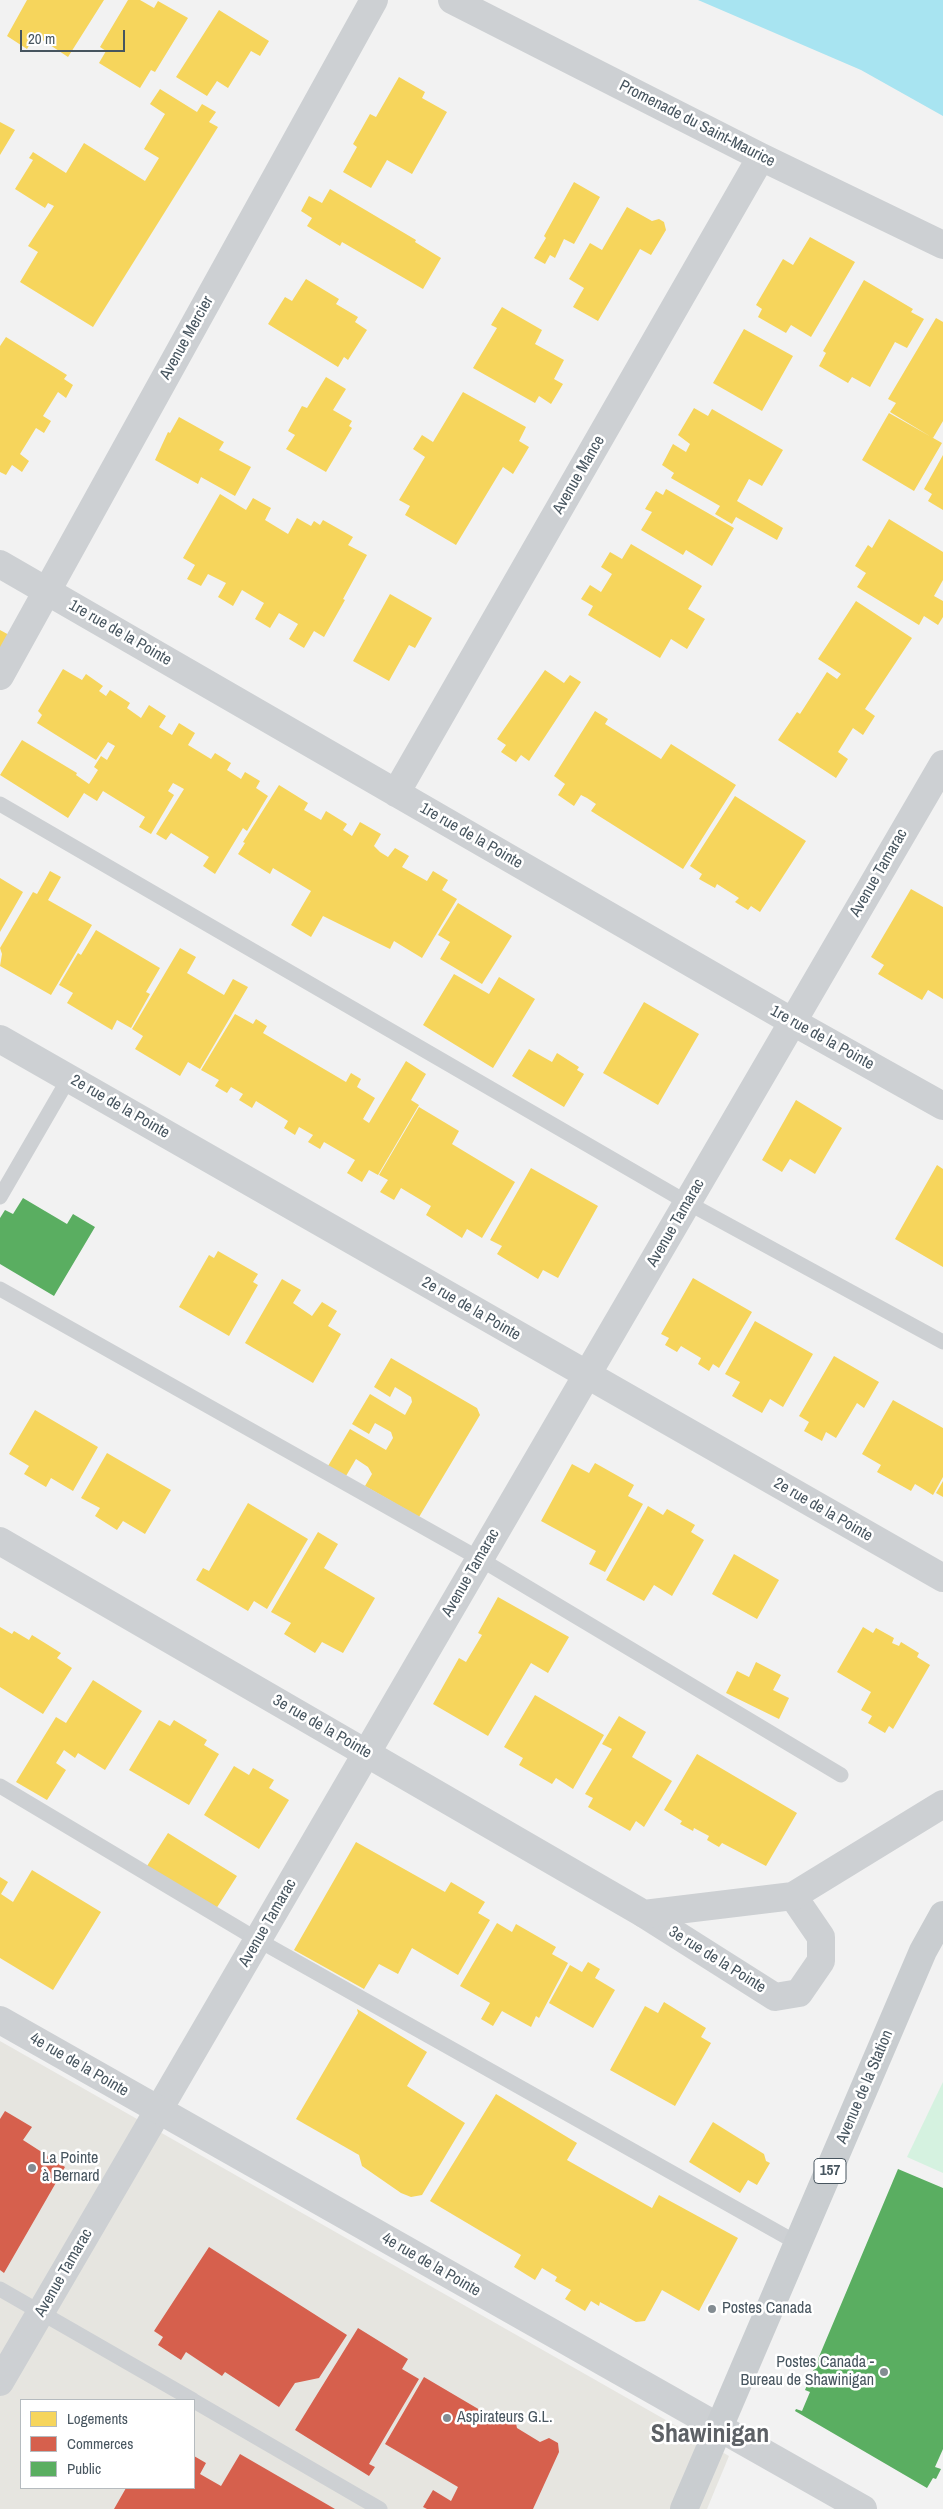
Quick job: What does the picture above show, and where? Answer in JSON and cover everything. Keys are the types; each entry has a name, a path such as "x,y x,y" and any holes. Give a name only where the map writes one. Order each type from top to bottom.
{"main road":[{"name":"Avenue de la Station","path":"684,2509 923,1951 943,1915"}],"street":[{"name":"Avenue Mercier","path":"0,676 374,0"},
{"name":"Promenade du Saint-Maurice","path":"452,0 761,157 943,245"},
{"name":"Avenue Mance","path":"396,793 761,157"},
{"name":"1re rue de la Pointe","path":"0,564 793,1022 943,1106"},
{"name":"Avenue Tamarac","path":"0,2382 943,764"},
{"name":"2e rue de la Pointe","path":"0,1039 943,1578"},
{"name":"3e rue de la Pointe","path":"0,1541 644,1914 775,1998 799,1993 821,1961 821,1937 793,1896"},
{"name":"3e rue de la Pointe","path":"644,1914 793,1896 943,1804"},
{"name":"4e rue de la Pointe","path":"0,2020 863,2509"}],"lane":[{"path":"0,804 688,1203 943,1342"},
{"path":"0,1197 69,1078"},
{"path":"0,1289 480,1559 841,1775"},
{"path":"0,1786 258,1940 799,2244"},
{"path":"0,2288 190,2399"},
{"path":"195,2402 380,2509"}],"shaded area":[{"path":"0,2041 729,2456 707,2509 0,2509"}],"green space":[{"path":"943,2082 943,2173 907,2157"}],"water":[{"path":"698,0 943,0 943,116 861,70"}],"building: Logements":[{"path":"27,0 104,0 68,57 35,35 27,49 7,36"},
{"path":"128,0 140,0 154,8 158,1 188,18 155,72 151,70 140,88 99,63 106,51 100,47"},
{"path":"219,10 269,41 260,56 251,51 228,88 217,81 207,96 176,77"},
{"path":"399,77 425,92 422,98 447,112 412,174 387,160 371,188 343,172 357,147 353,144 370,114 376,117"},
{"path":"160,89 197,112 202,104 216,112 209,122 218,127 93,327 20,282 38,252 28,246 54,206 48,203 45,208 15,189 33,160 29,158 33,152 66,173 84,143 145,181 159,158 144,149 165,114 150,104"},
{"path":"0,122 15,130 0,155"},
{"path":"574,182 600,197 574,244 564,239 555,258 550,255 545,264 534,258"},
{"path":"330,189 416,240 415,242 441,258 423,289 342,242 340,246 307,226 312,218 301,211 309,196 322,203"},
{"path":"627,207 652,221 659,219 664,222 666,230 651,255 640,249 598,321 573,307 584,288 569,279 590,243 602,250"},
{"path":"810,237 855,262 811,337 791,325 786,333 758,317 762,309 756,305 783,259 793,265"},
{"path":"306,279 339,299 336,304 358,317 355,322 367,330 348,360 344,357 338,367 268,324 285,297 292,301"},
{"path":"864,280 913,309 911,312 924,319 907,348 895,342 870,387 852,377 848,383 819,366 826,353 823,351"},
{"path":"502,307 542,330 535,344 564,360 554,379 563,384 551,404 539,396 535,403 473,368 497,328 491,325"},
{"path":"936,318 943,322 943,421 933,438 890,412 896,403 888,399"},
{"path":"744,329 793,356 762,411 713,383"},
{"path":"6,337 67,375 64,379 73,385 66,398 58,392 43,416 51,421 44,433 36,428 20,454 29,461 22,472 12,465 6,475 0,472 0,346"},
{"path":"326,377 346,389 333,410 352,421 349,426 352,428 326,472 286,449 295,435 288,431 302,406 307,408"},
{"path":"463,392 526,427 519,441 529,447 513,474 503,467 456,545 405,515 410,506 399,500 425,457 413,449 422,435 433,442"},
{"path":"694,408 708,416 712,409 783,450 762,486 749,479 737,501 783,528 777,540 736,517 732,524 715,514 720,506 671,478 674,473 662,465 673,444 686,452 690,444 678,435"},
{"path":"889,413 942,443 914,491 862,460"},
{"path":"179,417 224,442 219,450 251,467 235,496 201,477 198,484 155,460 168,432 170,433"},
{"path":"943,455 943,510 928,501 932,494 924,489"},
{"path":"666,489 734,528 712,566 686,550 683,555 641,530 652,512 645,509 656,491 663,495"},
{"path":"220,494 246,510 253,498 271,508 265,520 288,534 297,518 311,526 314,521 320,525 323,520 353,537 348,545 367,555 324,637 314,631 304,648 289,639 298,624 279,613 270,628 255,619 264,603 242,590 233,606 218,597 226,583 208,574 201,586 187,579 195,565 183,558"},
{"path":"889,519 943,552 943,580 934,596 943,601 943,617 938,625 924,616 919,625 857,587 866,573 855,566 868,545 872,548"},
{"path":"631,544 702,586 688,609 705,619 687,649 671,639 660,658 588,615 593,606 581,599 590,585 601,592 612,574 601,567 610,552 622,559"},
{"path":"390,594 432,618 415,648 409,645 389,681 353,661"},
{"path":"856,601 912,638 865,709 875,716 863,735 853,728 838,752 848,759 836,778 778,740 797,712 800,714 827,672 837,679 841,674 818,659"},
{"path":"0,630 11,636 0,655"},
{"path":"63,669 82,680 86,674 103,686 99,691 106,696 110,690 130,703 127,708 141,718 149,705 166,716 159,727 172,735 179,723 195,733 188,745 211,759 215,753 231,763 227,770 241,779 245,772 260,781 256,788 268,796 247,831 243,828 215,874 203,866 209,857 171,833 166,840 156,834 184,789 173,783 168,791 174,795 151,834 139,827 145,817 103,791 97,801 84,793 68,818 0,775 22,740 77,773 76,775 89,784 98,770 94,767 101,756 107,760 115,746 108,742 96,760 37,723 42,715 38,711"},
{"path":"545,670 564,683 570,675 581,682 529,761 521,755 516,762 501,752 506,745 497,739"},
{"path":"595,711 608,719 605,724 661,759 671,744 736,785 683,869 591,811 596,804 587,798 581,795 574,806 558,795 565,784 554,776"},
{"path":"279,785 308,803 304,810 321,820 326,811 347,824 343,830 352,836 360,822 381,834 374,846 388,857 395,848 409,856 402,867 427,881 433,871 448,880 442,890 457,899 422,958 394,941 390,949 323,916 311,937 291,925 311,891 273,868 270,874 238,854 245,843 243,842"},
{"path":"735,796 806,841 760,912 751,906 748,910 735,902 739,898 717,884 715,888 699,879 702,874 690,866"},
{"path":"50,871 61,877 48,900 92,925 51,995 0,966 2,954 0,948 33,892 37,894"},
{"path":"0,878 23,892 0,932"},
{"path":"911,889 943,907 943,999 928,990 922,1000 878,974 884,965 871,957"},
{"path":"458,903 512,936 482,984 440,959 450,942 438,935"},
{"path":"96,930 160,968 146,992 150,994 131,1028 117,1020 112,1030 67,1003 73,993 59,985 78,953 81,955"},
{"path":"180,948 196,957 187,973 224,995 233,979 248,987 200,1069 188,1062 180,1076 135,1049 143,1036 132,1029"},
{"path":"454,974 489,994 499,977 535,999 493,1068 423,1025"},
{"path":"644,1002 699,1034 658,1105 603,1073"},
{"path":"235,1014 253,1024 256,1019 267,1026 263,1033 346,1082 351,1073 361,1079 357,1087 375,1098 363,1119 369,1123 406,1061 426,1074 411,1100 419,1105 378,1175 369,1170 362,1182 347,1173 355,1160 324,1142 320,1149 308,1142 313,1135 299,1127 295,1135 284,1128 288,1121 256,1101 252,1108 239,1100 243,1094 231,1087 227,1093 215,1086 219,1080 201,1070"},
{"path":"529,1049 552,1062 557,1053 579,1067 577,1070 584,1074 564,1107 512,1076"},
{"path":"796,1100 842,1128 815,1174 790,1159 782,1172 762,1160"},
{"path":"419,1107 459,1131 452,1144 515,1182 482,1238 467,1229 462,1238 426,1215 431,1206 401,1188 394,1200 380,1192 388,1180 379,1175"},
{"path":"937,1165 943,1169 943,1267 895,1239"},
{"path":"531,1168 598,1206 558,1278 543,1270 538,1279 497,1254 502,1246 490,1240"},
{"path":"218,1251 258,1274 253,1282 258,1285 229,1336 179,1307 209,1255 214,1258"},
{"path":"693,1278 752,1312 719,1368 713,1364 709,1371 698,1364 701,1358 681,1346 677,1352 665,1345 669,1338 661,1334"},
{"path":"282,1279 301,1290 293,1303 312,1316 322,1302 337,1311 328,1326 341,1334 313,1383 245,1343"},
{"path":"755,1321 813,1354 783,1407 770,1399 762,1413 732,1396 740,1382 725,1374"},
{"path":"834,1356 879,1382 864,1408 857,1403 836,1438 826,1432 822,1441 804,1431 809,1422 799,1416"},
{"path":"391,1358 477,1408 480,1415 419,1517 365,1486 372,1474 368,1467 356,1459 346,1476 328,1466 350,1429 386,1450 393,1438 391,1432 375,1423 369,1434 352,1424 370,1394 405,1415 412,1402 411,1397 395,1387 390,1397 374,1387"},
{"path":"893,1400 943,1428 943,1477 933,1495 915,1484 911,1491 877,1472 881,1465 862,1454"},
{"path":"35,1410 98,1447 73,1491 51,1478 46,1487 24,1474 29,1466 9,1454"},
{"path":"107,1453 171,1490 145,1534 123,1521 117,1530 95,1516 100,1508 81,1498"},
{"path":"595,1463 634,1485 628,1496 643,1504 605,1572 589,1564 596,1551 541,1521 572,1464 589,1473"},
{"path":"943,1481 943,1497 936,1493"},
{"path":"248,1503 308,1539 267,1609 254,1601 248,1611 196,1580 203,1568 209,1571"},
{"path":"648,1506 663,1515 667,1509 695,1525 691,1532 704,1540 672,1596 654,1585 644,1601 606,1580"},
{"path":"318,1532 338,1544 324,1568 375,1598 343,1653 322,1642 315,1653 284,1634 291,1623 271,1612"},
{"path":"734,1554 779,1580 757,1619 712,1594"},
{"path":"498,1597 569,1637 548,1673 531,1663 488,1736 433,1704 459,1658 466,1662 482,1635 478,1633"},
{"path":"0,1627 12,1634 14,1631 29,1640 32,1635 61,1653 57,1658 72,1668 43,1714 0,1687"},
{"path":"863,1627 873,1633 876,1628 894,1638 892,1643 899,1646 901,1642 919,1653 917,1657 930,1665 893,1729 889,1726 885,1733 868,1723 872,1716 861,1710 871,1692 837,1672"},
{"path":"756,1662 781,1675 773,1690 789,1698 779,1719 726,1693 737,1671 749,1677"},
{"path":"93,1680 142,1711 105,1770 78,1753 75,1758 64,1750 56,1763 66,1770 47,1800 16,1782 56,1717 66,1723"},
{"path":"535,1695 604,1735 573,1789 556,1778 552,1784 519,1765 523,1758 504,1747"},
{"path":"619,1716 646,1732 632,1757 672,1781 644,1827 636,1821 630,1831 588,1807 593,1798 585,1794 612,1749 602,1744"},
{"path":"159,1720 170,1726 174,1720 207,1740 204,1745 219,1754 189,1805 129,1770"},
{"path":"697,1754 797,1813 766,1866 722,1843 719,1847 707,1840 709,1836 694,1828 693,1831 680,1824 682,1821 664,1810"},
{"path":"234,1766 249,1775 253,1768 274,1780 269,1788 289,1800 259,1849 204,1815"},
{"path":"168,1833 237,1876 216,1909 147,1866"},
{"path":"356,1842 445,1892 451,1882 485,1902 478,1913 490,1920 458,1975 412,1948 398,1974 379,1964 364,1989 294,1950"},
{"path":"32,1870 101,1912 53,1990 0,1958 0,1877 8,1882 1,1894 13,1902"},
{"path":"497,1923 512,1932 516,1924 556,1947 552,1954 568,1963 539,2018 536,2016 531,2027 502,2011 493,2026 481,2019 490,2003 460,1986"},
{"path":"588,1962 600,1969 595,1978 615,1990 593,2028 549,2003 570,1965 582,1972"},
{"path":"664,2002 706,2028 701,2037 711,2043 675,2106 610,2070 645,2006 658,2013"},
{"path":"357,2009 427,2052 407,2086 465,2123 422,2195 411,2197 401,2193 362,2166 359,2155 296,2119 358,2013"},
{"path":"496,2094 577,2143 567,2160 652,2208 659,2195 738,2238 699,2311 662,2290 645,2321 636,2322 600,2302 599,2306 591,2301 585,2311 565,2299 571,2290 555,2281 557,2277 542,2268 535,2280 514,2267 521,2255 430,2201"},
{"path":"713,2122 764,2154 766,2161 770,2163 757,2185 748,2180 740,2193 689,2162"}],"building: Commerces":[{"path":"5,2111 32,2127 23,2140 65,2167 4,2273 0,2270 0,2119"},
{"path":"209,2247 347,2335 319,2378 295,2383 279,2407 225,2372 222,2376 186,2352 181,2360 158,2345 163,2337 154,2331"},
{"path":"358,2328 408,2359 402,2369 419,2379 369,2464 375,2467 369,2476 295,2430"},
{"path":"424,2377 497,2420 506,2414 515,2419 517,2428 540,2442 549,2438 558,2443 559,2452 533,2509 427,2509 423,2507 433,2490 451,2501 458,2487 385,2444"},
{"path":"240,2454 335,2509 114,2509 125,2489 195,2489 195,2457 206,2463 200,2474 221,2486"}],"building: Public":[{"path":"23,1198 67,1224 73,1214 95,1227 54,1296 0,1264 0,1218 5,1210 13,1214"},
{"path":"898,2169 943,2188 943,2449 935,2467 941,2469 936,2479 933,2478 927,2488 795,2411 796,2409 802,2411 810,2392 805,2390"}],"place":[{"name":"La Pointe à Bernard","path":"32,2168"},
{"name":"Postes Canada","path":"712,2309"},
{"name":"Postes Canada - Bureau de Shawinigan","path":"884,2372"},
{"name":"Aspirateurs G.L.","path":"447,2418"}],"district":[{"name":"Shawinigan","path":"710,2435"}]}
